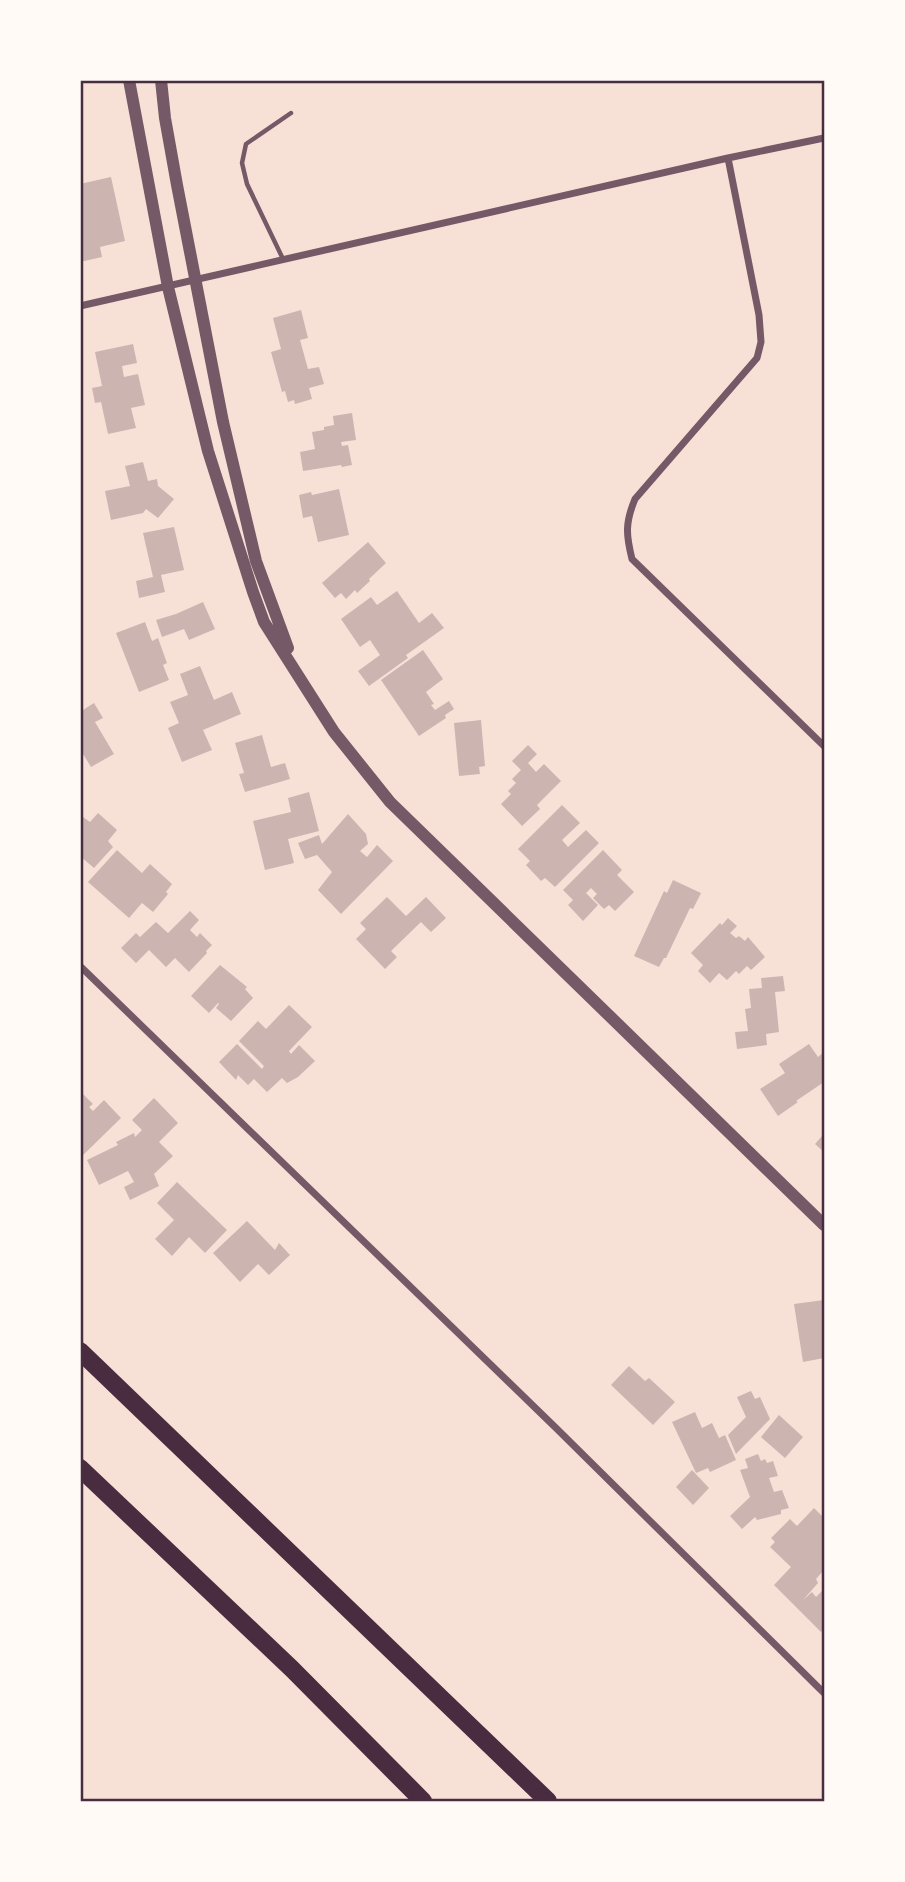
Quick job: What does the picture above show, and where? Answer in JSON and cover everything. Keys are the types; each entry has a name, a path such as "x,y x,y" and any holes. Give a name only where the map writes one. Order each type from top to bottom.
{"highway":[{"path":"80,1351 548,1801"},
{"path":"80,1468 292,1669 423,1801"}],"street":[{"path":"129,80 168,287 208,451 264,622 334,732 390,802 824,1225"},
{"path":"161,80 173,158 223,422 256,561 298,674"},
{"path":"80,306 824,138"},
{"path":"728,158 759,315 761,342 757,358 635,499 630,512 627,536 632,559 824,746"},
{"path":"80,966 824,1693"}],"lane":[{"path":"283,259 247,184 242,163 246,144 291,113"}],"building":[{"path":"111,177 125,241 100,247 102,257 80,262 80,184"},
{"path":"301,310 308,338 300,340 308,369 319,367 324,384 309,388 312,399 295,404 294,400 288,402 285,391 282,392 271,352 281,349 273,318"},
{"path":"133,344 137,363 122,366 124,377 138,374 145,405 131,408 136,428 108,434 101,402 95,403 92,388 102,386 95,352"},
{"path":"352,413 356,440 341,442 342,446 348,445 352,465 303,471 300,452 315,449 312,432 334,425 333,416"},
{"path":"143,462 148,481 157,479 158,486 174,499 158,518 146,509 143,513 111,520 105,491 130,486 125,466"},
{"path":"339,489 349,535 318,542 312,516 303,518 299,495"},
{"path":"174,527 184,570 161,575 165,592 139,598 136,581 153,577 143,533"},
{"path":"368,542 386,563 357,593 355,590 346,599 341,593 335,598 322,583"},
{"path":"397,591 419,623 432,613 444,628 369,686 358,671 380,655 370,640 360,647 341,619 371,597 377,605"},
{"path":"203,602 215,629 189,640 184,629 162,637 156,620"},
{"path":"145,622 152,641 158,638 167,663 163,665 169,680 139,692 116,633"},
{"path":"423,650 443,679 426,692 434,704 431,705 435,710 449,701 454,709 445,715 446,718 419,736 381,680"},
{"path":"200,666 214,700 232,692 241,714 203,730 212,750 182,762 168,728 179,723 170,702 188,695 180,674"},
{"path":"94,703 103,718 95,722 114,754 91,767 80,749 80,706 83,710"},
{"path":"481,720 485,766 479,767 480,774 459,776 454,723"},
{"path":"262,735 271,767 285,763 290,779 245,792 239,774 244,773 235,743"},
{"path":"528,745 537,754 528,763 536,772 544,764 561,781 537,805 540,809 522,826 501,804 511,794 508,791 516,783 512,779 521,770 512,761"},
{"path":"309,792 319,831 288,839 294,863 265,870 253,821 291,812 288,798"},
{"path":"562,805 580,823 562,840 568,847 586,830 599,843 555,887 545,878 541,881 526,865 530,861 518,849"},
{"path":"98,813 117,830 108,841 113,847 94,868 80,856 80,820 83,817 90,822"},
{"path":"348,814 366,834 368,844 360,851 367,857 377,845 393,861 341,914 318,890 332,872 317,855 305,859 298,843 319,835 322,844"},
{"path":"117,850 142,873 150,864 172,884 166,892 168,894 153,912 142,903 129,918 88,882"},
{"path":"603,850 622,870 617,875 634,892 615,911 609,905 604,909 593,898 597,894 591,888 586,893 598,905 583,921 568,905 573,900 563,890"},
{"path":"673,880 701,893 693,909 690,908 659,967 634,956 664,891 667,893"},
{"path":"387,897 406,916 426,897 446,918 431,932 421,922 391,951 397,957 385,969 356,939 366,929 360,923"},
{"path":"190,911 199,920 190,930 197,937 200,933 212,945 189,972 175,958 166,967 149,950 136,963 121,948 136,933 140,937 156,922 168,933"},
{"path":"728,918 737,926 730,933 745,941 748,937 765,957 751,970 747,966 739,974 736,971 727,980 719,973 710,983 698,971 703,965 691,953"},
{"path":"220,965 247,987 245,989 253,998 231,1021 216,1008 218,1003 209,1013 191,996"},
{"path":"783,976 785,991 775,992 779,1032 766,1034 767,1045 737,1049 735,1032 748,1031 745,1009 751,1008 749,989 762,988 761,978"},
{"path":"289,1005 312,1027 289,1051 291,1054 299,1045 315,1061 298,1077 287,1083 282,1078 267,1092 254,1079 248,1085 238,1075 236,1080 219,1062 237,1044 262,1069 264,1066 239,1041 258,1021 266,1029"},
{"path":"809,1044 818,1057 824,1052 824,1082 778,1116 760,1089 785,1073 779,1064"},
{"path":"82,1093 93,1104 89,1107 93,1111 104,1100 121,1118 80,1158 80,1095"},
{"path":"154,1098 178,1123 159,1142 173,1156 154,1174 159,1186 130,1200 124,1187 134,1182 128,1171 99,1185 87,1160 118,1145 116,1142 134,1133 135,1137 142,1130 132,1120"},
{"path":"822,1136 824,1139 824,1152 815,1144"},
{"path":"177,1182 227,1230 205,1253 189,1237 172,1256 155,1239 174,1220 157,1203"},
{"path":"247,1221 275,1250 279,1243 290,1255 269,1275 258,1264 240,1282 213,1253"},
{"path":"824,1300 824,1358 803,1362 794,1304"},
{"path":"629,1366 645,1381 649,1378 675,1402 653,1425 611,1385"},
{"path":"751,1391 755,1399 760,1397 770,1419 736,1454 728,1435 746,1417 737,1397"},
{"path":"695,1412 702,1428 712,1423 719,1438 725,1435 736,1460 710,1472 708,1468 696,1473 672,1422"},
{"path":"779,1415 803,1437 785,1458 761,1437"},
{"path":"758,1454 761,1461 773,1461 778,1476 769,1478 774,1492 782,1490 789,1508 781,1510 781,1514 757,1520 755,1517 742,1529 730,1516 750,1497 740,1470 748,1468 745,1459"},
{"path":"692,1470 709,1488 693,1505 676,1487"},
{"path":"814,1508 824,1518 824,1570 816,1579 818,1583 803,1600 812,1592 816,1597 824,1589 824,1629 821,1632 774,1585 791,1567 770,1547 775,1542 771,1538 790,1519 797,1526"}]}
